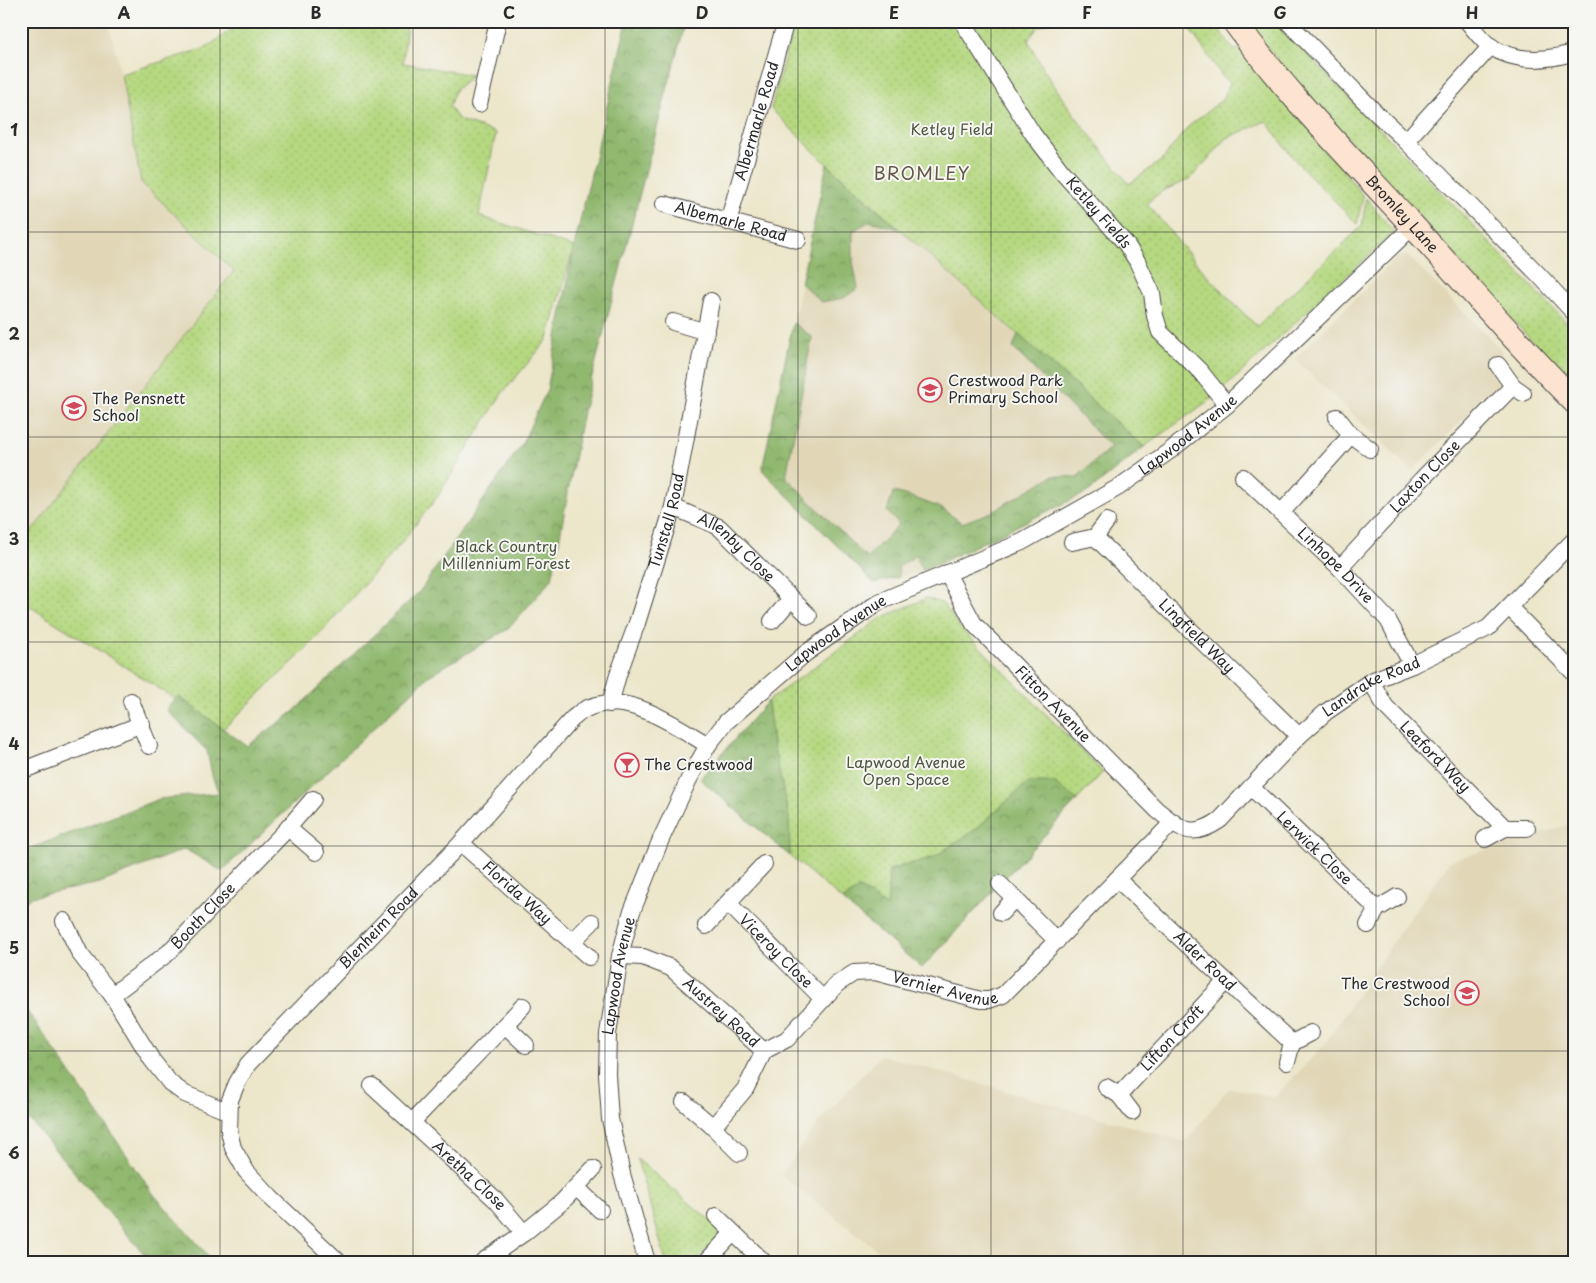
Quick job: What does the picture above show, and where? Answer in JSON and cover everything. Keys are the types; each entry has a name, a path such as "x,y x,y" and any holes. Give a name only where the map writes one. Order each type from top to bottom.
{"street":[{"path":"479,104 498,21"},
{"name":"Albermarle Road","path":"728,222 786,21"},
{"name":"Ketley Fields","path":"962,21 1033,134 1062,172 1126,244 1137,261 1152,293 1155,316 1160,332 1200,371 1227,405"},
{"name":"Bromley Lane","path":"1234,21 1246,39 1309,113 1533,360 1575,402"},
{"path":"1287,21 1575,314"},
{"path":"1467,21 1491,46 1514,57 1532,60 1575,52"},
{"path":"1406,141 1491,46"},
{"name":"Albemarle Road","path":"664,204 798,240"},
{"name":"Lapwood Avenue","path":"647,1262 622,1174 610,1119 607,1074 608,1034 620,956 631,914 661,839 689,778 708,745 726,722 806,653 879,602 1022,542 1119,487 1171,450 1227,405 1413,226"},
{"name":"Tunstall Road","path":"610,704 673,507 711,302"},
{"path":"673,322 706,332"},
{"name":"Laxton Close","path":"1340,568 1421,480 1518,390 1498,365"},
{"path":"1337,417 1351,435 1370,449"},
{"path":"1281,513 1351,435"},
{"name":"Linhope Drive","path":"1243,477 1340,568 1388,620 1412,665"},
{"name":"Allenby Close","path":"673,507 719,527 809,616"},
{"path":"1072,542 1095,537 1107,521"},
{"name":"Lingfield Way","path":"1095,537 1298,736"},
{"name":"Landrake Road","path":"1173,822 1183,829 1208,829 1220,820 1298,736 1326,712 1371,681 1412,665 1488,628 1572,546"},
{"name":"Fitton Avenue","path":"947,573 974,624 1157,810 1173,822"},
{"path":"772,621 791,599"},
{"path":"1509,607 1575,674"},
{"name":"Leaford Way","path":"1371,681 1385,706 1504,828"},
{"path":"131,701 142,724 149,746"},
{"name":"Blenheim Road","path":"339,1262 271,1198 246,1171 233,1148 228,1131 230,1100 248,1064 461,843 572,719 584,710 594,706 610,704 632,706 650,711 708,745"},
{"path":"21,771 142,724"},
{"name":"Lerwick Close","path":"1251,787 1377,908"},
{"name":"Booth Close","path":"112,995 168,953 288,828 312,799"},
{"name":"Vernier Avenue","path":"764,1051 787,1039 837,984 854,972 875,972 972,999 989,1000 998,998 1009,991 1173,822"},
{"path":"288,828 316,852"},
{"path":"1485,839 1504,828 1527,828"},
{"name":"Florida Way","path":"461,843 589,956"},
{"name":"Viceroy Close","path":"706,926 764,864"},
{"name":"Alder Road","path":"1117,880 1292,1043"},
{"path":"1000,884 1057,941"},
{"path":"1368,925 1377,908 1397,897"},
{"path":"1001,913 1015,898"},
{"name":"Viceroy Close","path":"728,903 823,999"},
{"path":"64,921 80,954 112,995 152,1060 170,1082 185,1094 229,1112"},
{"path":"573,941 592,922"},
{"name":"Austrey Road","path":"620,956 643,957 671,968 764,1051 746,1088 713,1127"},
{"name":"Lifton Croft","path":"1132,1112 1113,1091 1226,981"},
{"path":"412,1122 523,1006"},
{"path":"505,1025 526,1045"},
{"path":"1287,1062 1292,1043 1311,1033"},
{"name":"Aretha Close","path":"372,1086 496,1200 524,1233"},
{"path":"684,1102 739,1153"},
{"path":"482,1262 524,1233 562,1202 593,1170"},
{"path":"576,1188 600,1210"},
{"path":"716,1216 764,1262"},
{"path":"706,1262 733,1232"}],"shaded area":[{"name":"The Pensnett School","path":"21,21 108,21 121,74 141,182 234,271 21,545"},
{"name":"Crestwood Park Primary School","path":"827,164 1144,447 1088,492 923,571 874,583 762,470"},
{"path":"1407,255 1503,352 1491,369 1499,383 1412,471 1295,359 1395,259"},
{"name":"The Crestwood School","path":"1575,823 1575,1262 893,1262 781,1175 819,1122 881,1055 1185,1142 1229,1088 1275,1097 1324,1045 1450,861"}],"green space":[{"path":"243,21 407,21 403,63 472,75 455,90 449,106 459,120 496,133 479,216 574,247 548,339 501,395 438,496 398,547 304,651 223,729 21,601 21,545 234,271 141,182 121,74 206,48"},
{"name":"Black Country Millennium Forest","path":"627,21 685,21 583,411 552,579 508,629 430,675 222,871 185,849 100,883 31,897 21,903 21,852 159,799 219,793 213,779 207,751 166,709 178,696 247,746 292,713 420,591 522,444 547,390 574,247"},
{"name":"Ketley Field","path":"794,21 1053,21 1038,27 1028,40 1062,97 1087,132 1129,184 1162,160 1188,127 1223,99 1230,83 1223,77 1184,21 1213,21 1234,50 1247,47 1363,196 1357,224 1294,159 1266,121 1227,138 1190,179 1162,191 1147,203 1186,251 1257,326 1362,227 1366,198 1394,232 1218,394 1144,447 827,164 771,109"},
{"path":"1247,21 1275,21 1575,331 1575,381 1569,382 1283,67"},
{"path":"827,164 899,229 870,221 853,231 853,262 858,288 844,298 821,302 801,283"},
{"path":"793,323 812,337 786,477 867,558 899,524 887,512 893,492 941,508 962,523 992,512 1052,476 1077,477 1111,447 1013,348 1018,334 1144,447 1088,492 923,571 915,556 898,567 899,577 874,583 762,470"},
{"name":"Lapwood Avenue Open Space","path":"927,598 943,604 963,630 1103,772 922,968 700,779 768,701 881,618"},
{"path":"768,701 773,743 789,817 790,856 700,779"},
{"path":"1028,782 1054,782 1077,800 922,968 842,900 860,888 887,907 889,870 934,857 976,829"},
{"path":"21,1002 154,1195 214,1262 151,1262 21,1110"},
{"path":"637,1159 717,1226 719,1238 695,1262 666,1262"}],"place":[{"name":"Crestwood Park Primary School","path":"930,390"},
{"name":"The Pensnett School","path":"74,408"},
{"name":"The Crestwood","path":"627,765"},
{"name":"The Crestwood School","path":"1467,993"}],"district":[{"name":"BROMLEY","path":"922,174"}]}
